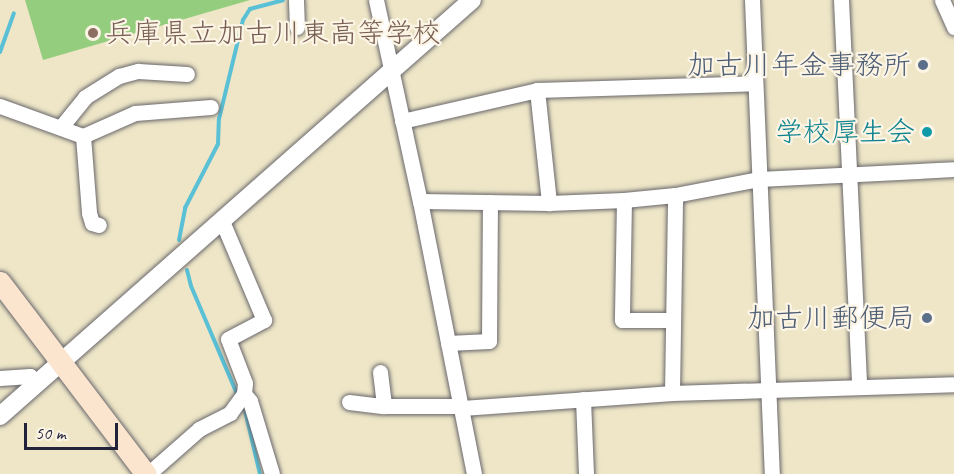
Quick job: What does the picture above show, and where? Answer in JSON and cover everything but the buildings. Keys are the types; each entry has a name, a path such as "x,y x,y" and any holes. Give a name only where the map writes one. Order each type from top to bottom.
{"main road":[{"path":"0,282 147,474"}],"street":[{"path":"296,0 297,27"},
{"path":"375,0 420,201 474,474"},
{"path":"0,416 471,0"},
{"path":"765,0 752,0 772,474"},
{"path":"841,0 859,386"},
{"path":"945,2 954,27"},
{"path":"61,127 85,97 119,76 138,71 187,74"},
{"path":"402,121 537,90 756,83"},
{"path":"537,90 549,203"},
{"path":"0,106 83,136 135,113 211,108"},
{"path":"83,136 89,213 92,223 99,225"},
{"path":"420,201 549,203 624,200 675,195 759,179 954,170"},
{"path":"672,393 675,195"},
{"path":"624,200 622,320 672,320"},
{"path":"448,343 489,341 490,202"},
{"path":"222,221 264,320 228,339 245,383 241,400"},
{"path":"380,372 384,406"},
{"path":"0,378 30,376 36,384"},
{"path":"349,402 384,406 462,407 672,393 954,384"},
{"path":"582,399 586,474"},
{"path":"147,474 199,429 241,400 250,401 272,474"}],"green space":[{"name":"兵庫県立加古川東高等学校","path":"25,0 250,0 43,60"}],"waterway":[{"path":"179,240 185,208 218,144 219,119 243,20 250,9 283,0"},
{"path":"0,52 14,13"},
{"path":"187,270 191,286 237,394"},
{"path":"244,406 260,474"}],"place":[{"name":"兵庫県立加古川東高等学校","path":"93,33"},
{"name":"加古川年金事務所","path":"923,65"},
{"name":"学校厚生会","path":"927,132"},
{"name":"加古川郵便局","path":"927,318"}]}
